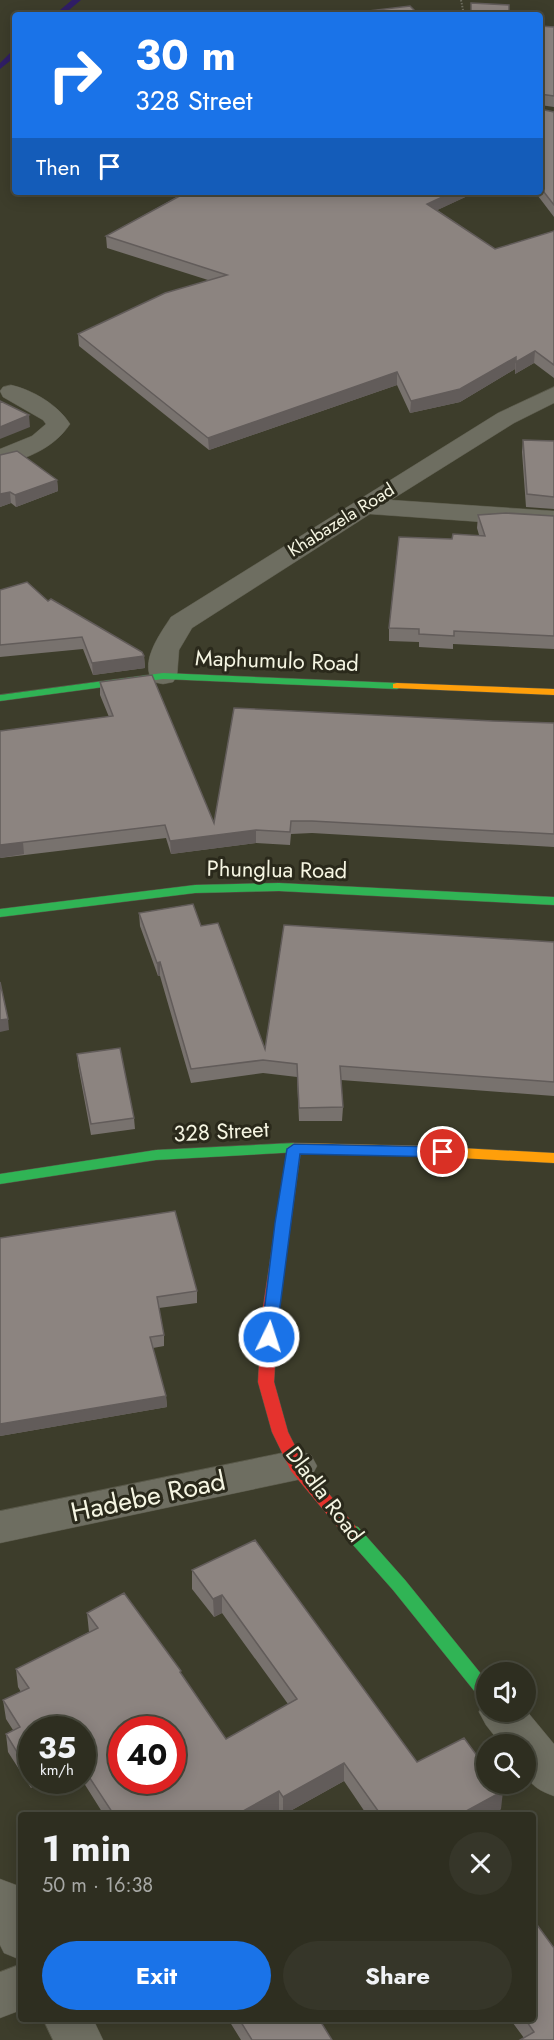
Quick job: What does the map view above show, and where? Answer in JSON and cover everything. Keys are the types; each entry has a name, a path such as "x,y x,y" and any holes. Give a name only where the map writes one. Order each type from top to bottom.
{"street":[{"path":"0,458 47,437 58,424 52,415 11,392"},
{"name":"Khabazela Road","path":"163,676 165,650 181,623 506,418 554,394"},
{"path":"364,506 554,519"},
{"name":"Maphumulo Road","path":"0,698 163,676 554,692"},
{"name":"Phunglua Road","path":"0,913 195,889 279,887 554,901"},
{"name":"328 Street","path":"0,1179 79,1165 207,1151 294,1149 465,1153 554,1158"},
{"name":"Dladla Road","path":"294,1149 270,1314 266,1382 280,1432 297,1466 336,1515 399,1585 476,1681"},
{"name":"Hadebe Road","path":"0,1527 297,1466"},
{"path":"509,1722 554,1777"},
{"path":"0,1900 18,1933"},
{"path":"0,1996 18,1987"},
{"path":"69,2022 79,2040"}],"building":[{"path":"471,3 509,5 509,12 471,12"},
{"path":"410,6 416,12 360,12"},
{"path":"543,26 554,27 554,96 543,94"},
{"path":"543,110 554,112 554,205 543,191"},
{"path":"181,195 446,195 427,204 495,249 554,231 554,365 535,351 516,362 516,357 460,389 411,401 397,372 208,438 78,334 165,293 227,275 106,236"},
{"path":"0,401 29,415 0,427"},
{"path":"523,440 554,441 554,497 527,494"},
{"path":"17,451 57,480 15,495 10,492 0,494 0,455"},
{"path":"506,513 554,516 554,636 454,631 454,636 419,634 419,629 389,628 399,537 452,539 453,534 485,536 478,515"},
{"path":"27,582 48,601 51,599 142,652 144,656 92,663 82,637 0,645 0,590"},
{"path":"152,675 214,823 234,708 554,723 554,834 291,821 290,832 256,830 170,841 165,825 0,845 0,731 113,716 100,682"},
{"path":"193,904 201,926 218,923 265,1049 284,925 554,942 554,1082 340,1066 343,1107 299,1108 297,1064 263,1060 191,1069 160,962 157,963 139,913"},
{"path":"0,982 8,1019 0,1020"},
{"path":"120,1048 134,1118 91,1124 77,1054"},
{"path":"175,1211 197,1291 157,1297 164,1335 150,1337 166,1396 0,1424 0,1238"},
{"path":"255,1540 417,1762 464,1738 476,1754 476,1794 498,1794 464,1812 379,1812 344,1763 283,1797 279,1791 241,1812 112,1812 96,1787 96,1716 18,1716 18,1724 3,1700 29,1688 16,1669 98,1628 87,1613 124,1593 181,1671 226,1739 297,1699 222,1595 213,1599 192,1570"},
{"path":"18,1728 18,1754 6,1734"},
{"path":"536,1923 554,1948 554,2040 520,2040 534,2032 527,2022 536,2022"},
{"path":"241,2022 321,2022 332,2040 252,2040"}],"waterway":[{"path":"62,12 77,0"},
{"path":"0,67 12,56"}],"traffic: fast":[{"path":"0,698 163,676 397,686"},
{"path":"0,913 195,889 279,887 554,901"},
{"path":"0,1179 156,1155 294,1148"},
{"path":"352,1532 399,1585 476,1681"}],"traffic: slow":[{"path":"397,686 554,692"},
{"path":"294,1148 424,1151 554,1158"}],"traffic: jam":[{"path":"294,1149 270,1314 266,1382 280,1432 297,1466 352,1532"}],"route":[{"path":"269,1337 285,1200 294,1149 443,1152"}]}
